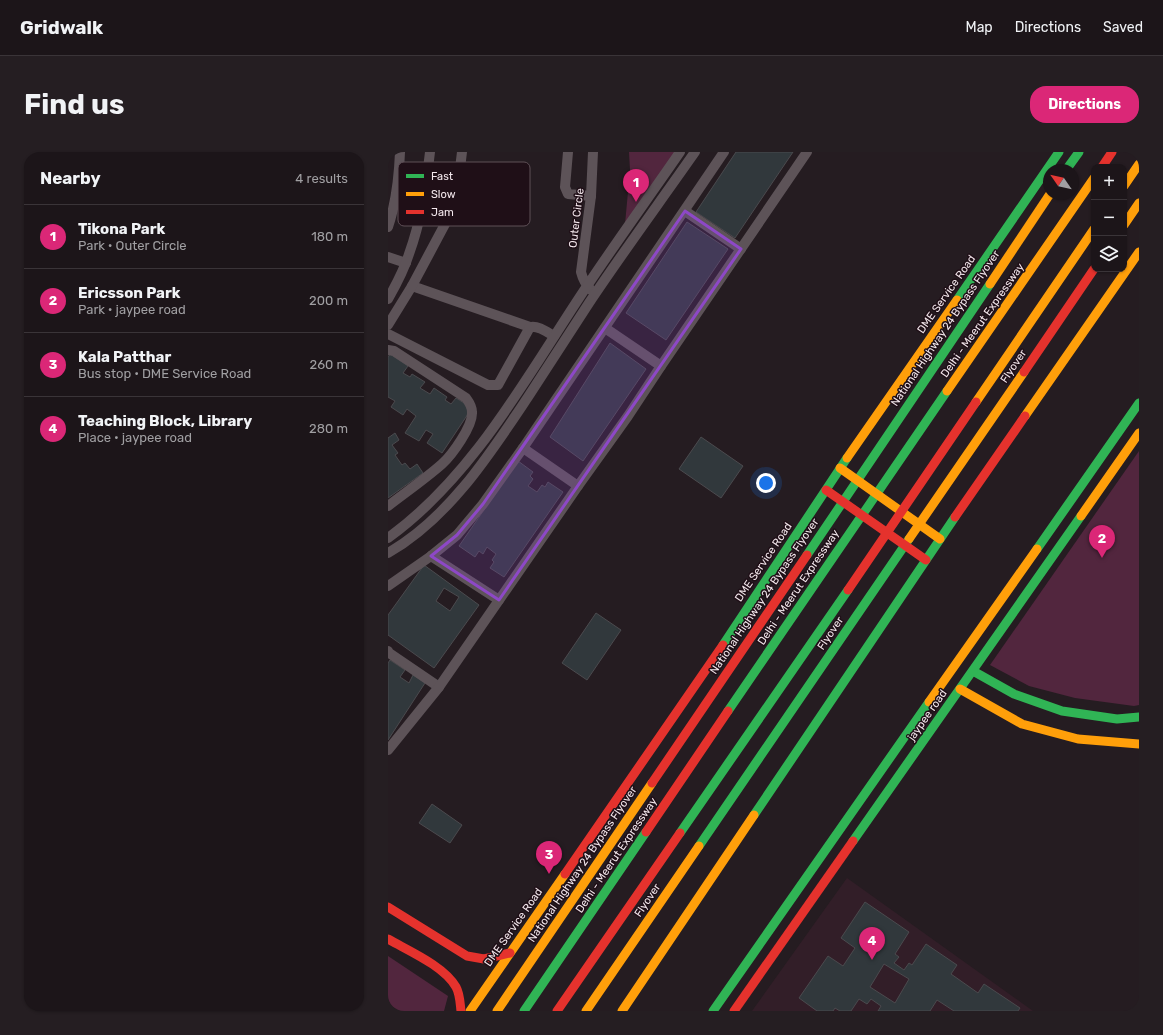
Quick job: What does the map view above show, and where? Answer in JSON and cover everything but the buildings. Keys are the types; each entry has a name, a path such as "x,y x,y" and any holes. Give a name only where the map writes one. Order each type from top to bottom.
{"main road":[{"name":"DME Service Road","path":"470,1011 714,657 840,468 1059,152"},
{"path":"1070,164 1079,152"},
{"path":"1104,164 1112,152"},
{"path":"1127,182 1139,164"},
{"name":"Delhi - Meerut Expressway","path":"524,1011 857,521 1091,182"},
{"name":"National Highway 24 Bypass Flyover","path":"497,1011 896,424 1046,200"},
{"path":"1127,221 1139,203"},
{"path":"557,1011 1091,234"},
{"path":"622,1011 940,539 1139,252"},
{"name":"Flyover","path":"586,1011 1092,272"},
{"path":"713,1011 1139,403"},
{"name":"jaypee road","path":"734,1011 1139,433"},
{"path":"1111,443 1126,452"},
{"path":"840,468 940,539"},
{"path":"826,490 926,560"},
{"path":"973,671 1014,694 1062,711 1117,719 1139,717"},
{"path":"960,689 1022,724 1078,739 1139,744"},
{"path":"388,907 467,956 478,960 494,958 510,952"},
{"path":"768,932 782,942"},
{"path":"388,939 440,970 453,982 459,999 461,1011"}],"street":[{"path":"429,162 430,152"},
{"path":"461,162 462,152"},
{"path":"568,152 565,187 566,192 568,194 591,196"},
{"name":"Outer Circle","path":"587,286 582,278 581,272 591,196 593,152"},
{"path":"388,538 419,514 444,490 484,441 587,286 680,152"},
{"path":"388,553 407,541 431,522 496,445 595,294 695,152"},
{"path":"388,586 432,556 457,535 483,504 523,448 724,152"},
{"path":"388,750 439,687 628,416 807,152"},
{"path":"388,227 395,200 398,180"},
{"path":"684,211 742,249"},
{"path":"388,299 406,263 419,226"},
{"path":"388,325 412,286 444,226"},
{"path":"388,257 406,263"},
{"path":"412,286 530,328 533,326 554,336"},
{"path":"587,286 595,294"},
{"path":"388,334 488,385 494,386 498,385 530,328"},
{"path":"605,328 661,366"},
{"path":"388,350 394,351 466,398 472,411 471,422 466,432 444,463 388,506"},
{"path":"523,448 578,486"},
{"path":"432,556 499,600"},
{"path":"388,653 439,687"}],"highlighted area":[{"path":"685,211 741,249 499,600 431,556 457,535 483,504"}],"shaded area":[{"path":"629,152 678,152 624,235 630,170"},
{"path":"1139,451 1139,705 1134,706 1075,698 1029,686 990,665"},
{"path":"847,878 1033,1011 752,1011"},
{"path":"388,956 448,996 444,1011 388,1011"}],"traffic: fast":[{"path":"957,300 1059,152"},
{"path":"1070,164 1079,152"},
{"path":"807,555 990,284"},
{"path":"728,711 947,391"},
{"path":"1037,549 1139,403"},
{"path":"723,645 847,458"},
{"path":"853,841 1081,516"},
{"path":"754,815 955,517"},
{"path":"699,846 909,539"},
{"path":"680,833 848,590"},
{"path":"973,671 1014,694 1062,711 1117,719 1139,717"},
{"path":"713,1011 929,702"},
{"path":"524,1011 646,832"}],"traffic: slow":[{"path":"1127,182 1139,164"},
{"path":"947,391 1091,182"},
{"path":"990,284 1046,200"},
{"path":"1127,221 1139,203"},
{"path":"976,402 1091,233"},
{"path":"1025,416 1139,252"},
{"path":"847,458 957,300"},
{"path":"909,539 1024,372"},
{"path":"1081,516 1139,433"},
{"path":"840,468 940,539"},
{"path":"929,702 1037,549"},
{"path":"960,689 1022,724 1078,739 1139,744"},
{"path":"497,1011 652,783"},
{"path":"622,1011 754,815"},
{"path":"586,1011 699,846"},
{"path":"470,1011 565,874"}],"traffic: jam":[{"path":"1104,164 1112,152"},
{"path":"1024,372 1092,272"},
{"path":"848,590 976,402"},
{"path":"955,517 1025,416"},
{"path":"826,490 926,560"},
{"path":"652,783 807,555"},
{"path":"565,874 723,645"},
{"path":"646,832 728,711"},
{"path":"557,1011 680,833"},
{"path":"734,1011 853,841"},
{"path":"388,907 467,956 484,959 510,953"},
{"path":"388,939 443,972 456,987 460,999 461,1011"}],"place":[{"name":"Tikona Park","path":"636,202"},
{"name":"Ericsson Park","path":"1102,558"},
{"name":"Kala Patthar","path":"549,874"},
{"name":"Teaching Block, Library","path":"872,960"}]}
